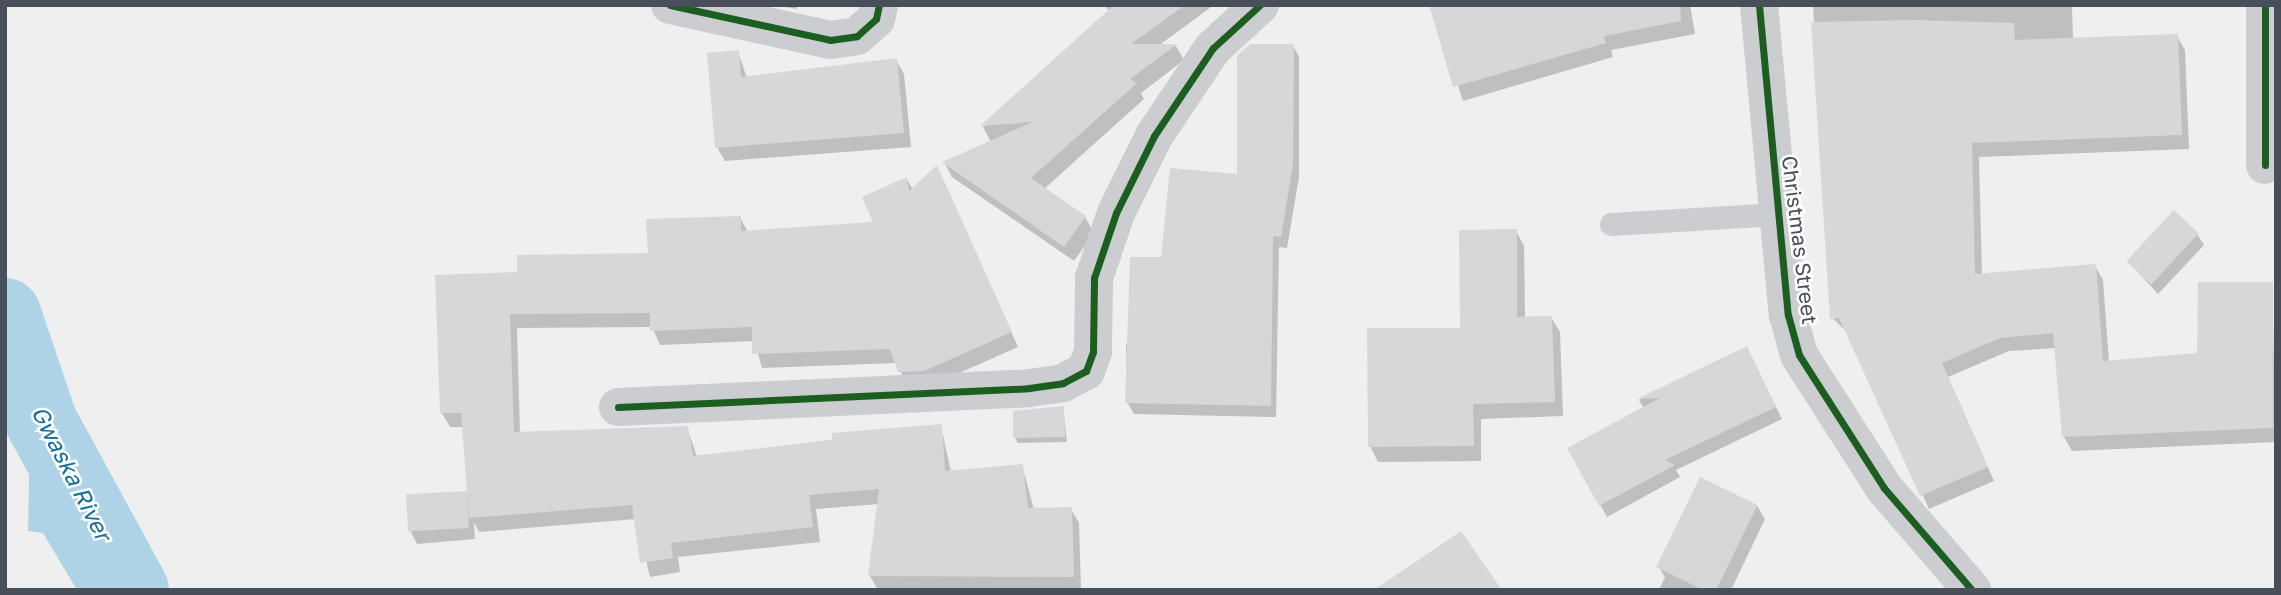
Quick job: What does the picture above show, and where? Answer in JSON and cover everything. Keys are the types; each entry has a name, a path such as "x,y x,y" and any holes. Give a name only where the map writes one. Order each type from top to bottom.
{"street":[{"path":"670,5 830,40 857,36 876,19 879,5"},
{"path":"618,407 1029,388 1063,383 1086,371 1093,352 1094,278 1116,213 1154,136 1213,48 1260,5"},
{"name":"Christmas Street","path":"1759,5 1778,214 1799,355 1884,488 1972,590"},
{"path":"2265,5 2265,164"}],"lane":[{"path":"1611,224 1778,214"}],"water":[{"path":"50,460 122,590 77,590 43,533 28,531 29,476"}],"building":[{"path":"1114,5 1185,5 1131,44 1177,44 1130,79 1137,83 1031,178 1086,216 1064,247 942,162 1033,122 980,126"},
{"path":"1429,5 1680,5 1681,21 1604,36 1606,43 1453,87"},
{"path":"1914,20 2014,23 2015,40 2178,34 2182,135 1972,143 1975,274 2096,264 2103,361 2197,353 2198,282 2273,282 2273,428 2062,437 2053,333 2000,338 1942,363 1988,467 1920,496 1839,318 1830,319 1811,22"},
{"path":"1250,44 1294,44 1293,164 1281,237 1273,236 1271,406 1125,403 1130,257 1161,257 1170,168 1237,174 1237,56"},
{"path":"739,50 741,77 897,58 904,133 715,148 707,53"},
{"path":"937,165 1012,332 924,371 898,372 890,349 752,354 752,327 650,331 650,313 510,314 514,432 688,426 693,456 832,440 832,433 942,424 945,471 1023,464 1028,508 1072,507 1074,577 868,576 879,489 809,495 813,527 671,543 673,558 640,563 632,505 469,518 461,413 440,413 435,275 517,272 517,255 648,253 646,219 741,216 741,231 873,222 862,197 907,177 909,191"},
{"path":"2174,210 2199,233 2151,284 2126,261"},
{"path":"1517,229 1517,317 1552,316 1555,402 1473,404 1474,446 1368,447 1367,328 1460,328 1459,230"},
{"path":"1747,346 1776,407 1665,460 1675,465 1599,506 1567,448 1660,398 1637,399"},
{"path":"1064,406 1065,437 1013,438 1013,411"},
{"path":"1700,477 1758,505 1716,590 1704,590 1656,567"},
{"path":"467,491 469,528 408,531 406,494"},
{"path":"1461,531 1502,590 1374,590"}],"waterway":[{"name":"Gwaska River","path":"5,314 42,423 133,590"}],"cycle path":[{"path":"670,5 830,40 857,36 876,19 879,5"},
{"path":"618,407 1029,388 1063,383 1086,371 1093,352 1094,278 1116,213 1154,136 1213,48 1260,5"},
{"path":"1759,5 1788,315 1799,355 1884,488 1972,590"},
{"path":"2265,5 2265,165"}]}
